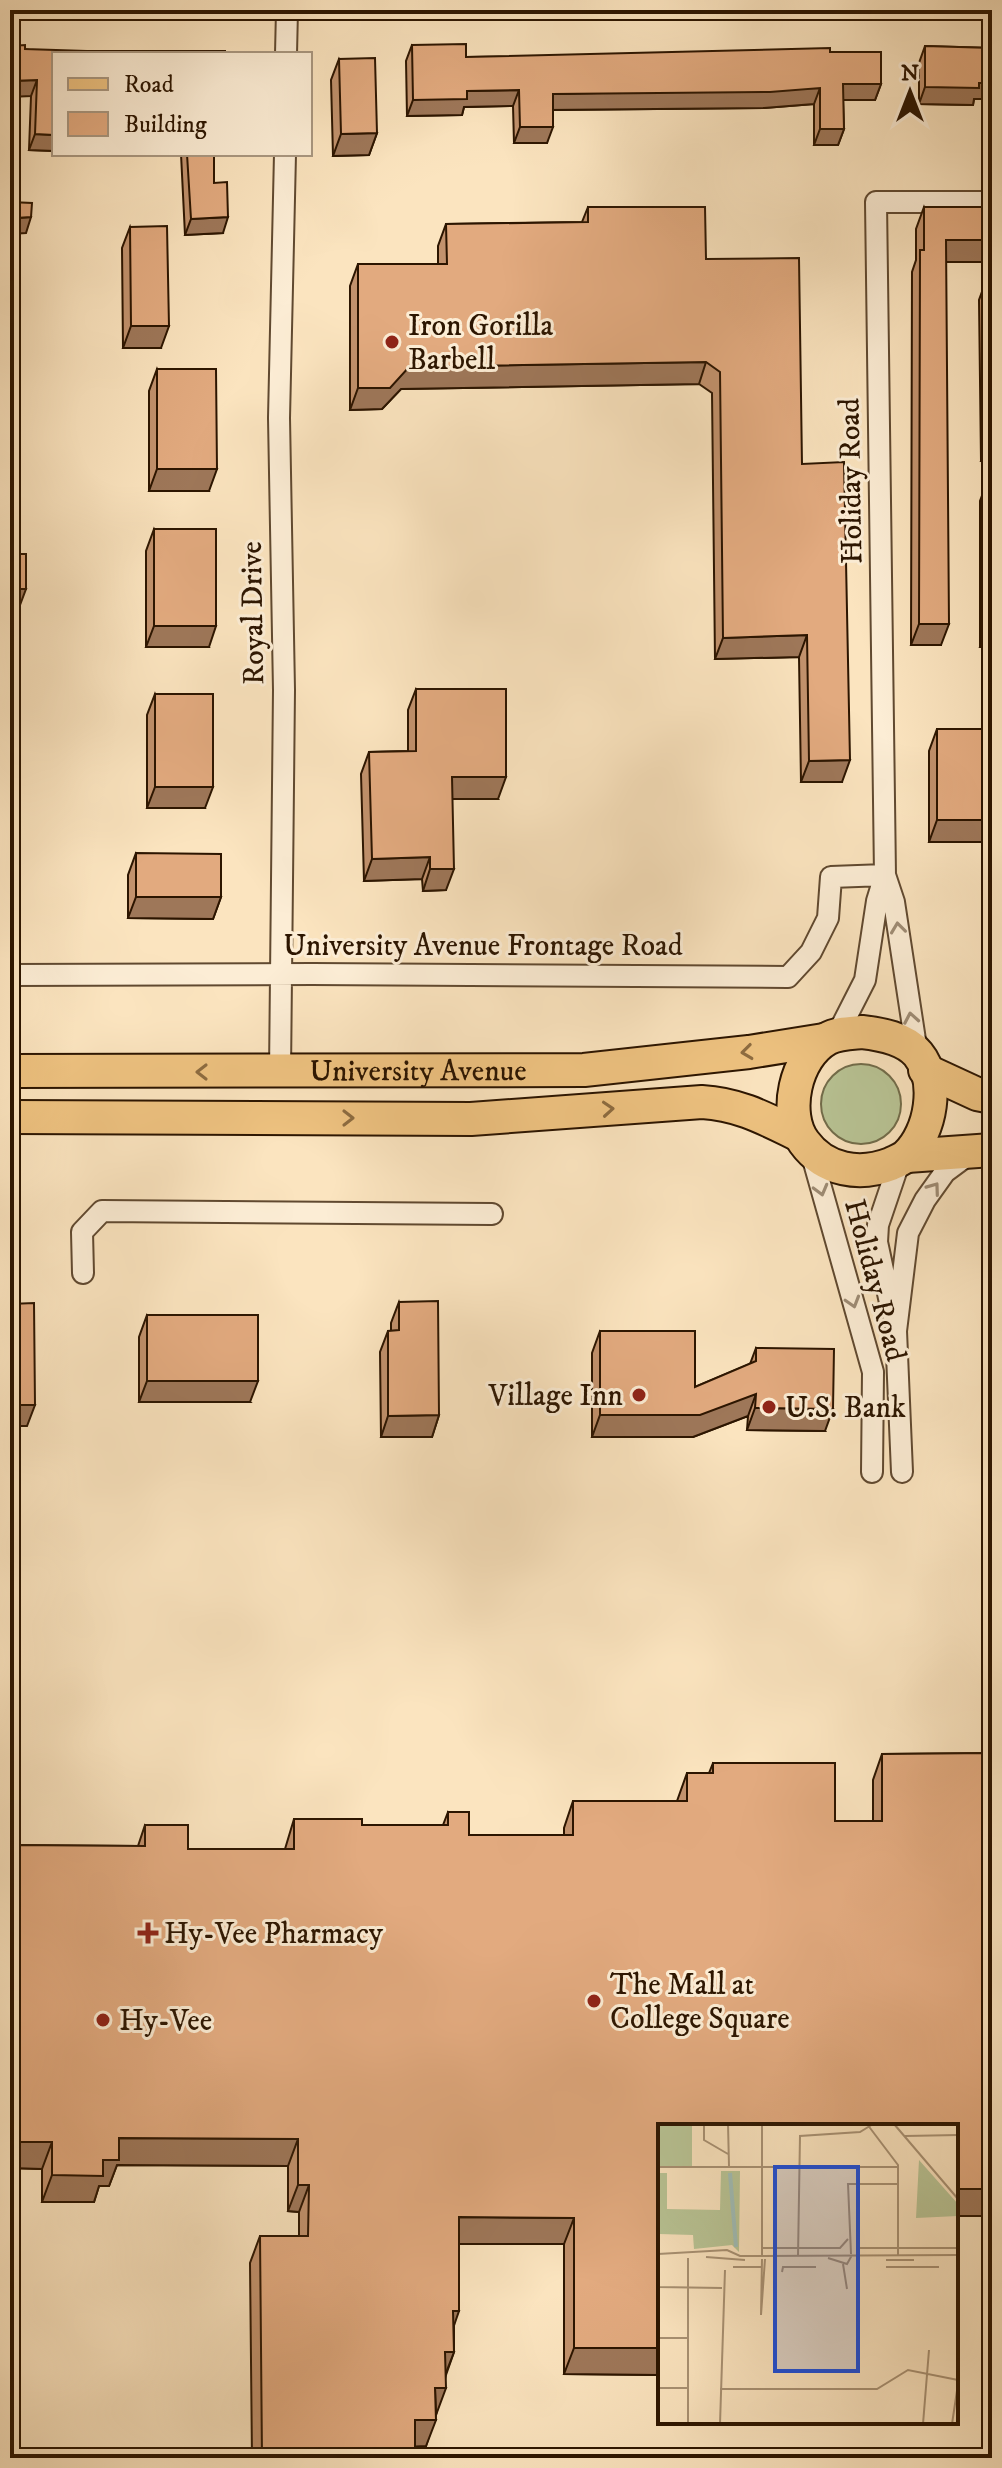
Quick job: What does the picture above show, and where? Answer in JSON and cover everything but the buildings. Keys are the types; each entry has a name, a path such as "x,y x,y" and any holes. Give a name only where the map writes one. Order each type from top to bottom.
{"main road":[{"path":"982,1151 903,1158 874,1170 852,1171 830,1164 805,1143 793,1105 797,1080 810,1057 831,1038 862,1032 889,1036 921,1061 977,1094 992,1097"},
{"name":"University Avenue","path":"10,1071 584,1070 749,1052 831,1038"},
{"path":"903,1158 922,1136 929,1116 931,1095 921,1061"},
{"path":"10,1095 71,1072"},
{"path":"74,1117 149,1099 255,1096 280,1072"},
{"name":"University Avenue","path":"10,1117 471,1119 702,1102 725,1103 746,1109 805,1143"}],"street":[{"path":"286,52 287,10"},
{"name":"Royal Drive","path":"280,1072 284,690 279,418 285,156"},
{"name":"Holiday Road","path":"921,1061 894,902 885,875 876,202 992,202"},
{"name":"University Avenue Frontage Road","path":"10,975 788,977 811,952 828,918 831,877 885,875"},
{"name":"Holiday Road","path":"831,1038 865,980 877,901 885,875"},
{"name":"Holiday Road","path":"805,1143 873,1372 872,1472"},
{"name":"Holiday Road","path":"902,1472 896,1331 908,1233 925,1200 945,1172 982,1151"},
{"name":"Holiday Road","path":"896,1331 877,1242 878,1225 903,1158"},
{"path":"83,1273 82,1232 102,1211 492,1214"}],"green space":[{"path":"861,1064 876,1067 889,1076 898,1089 901,1104 898,1119 889,1132 876,1141 861,1144 846,1141 833,1132 824,1119 821,1104 824,1089 833,1076 846,1067"}],"place":[{"name":"Iron Gorilla Barbell","path":"392,342"},
{"name":"Village Inn","path":"639,1395"},
{"name":"U.S. Bank","path":"769,1407"},
{"name":"Hy-Vee Pharmacy","path":"148,1933"},
{"name":"The Mall at College Square","path":"594,2001"},
{"name":"Hy-Vee","path":"103,2020"}]}
